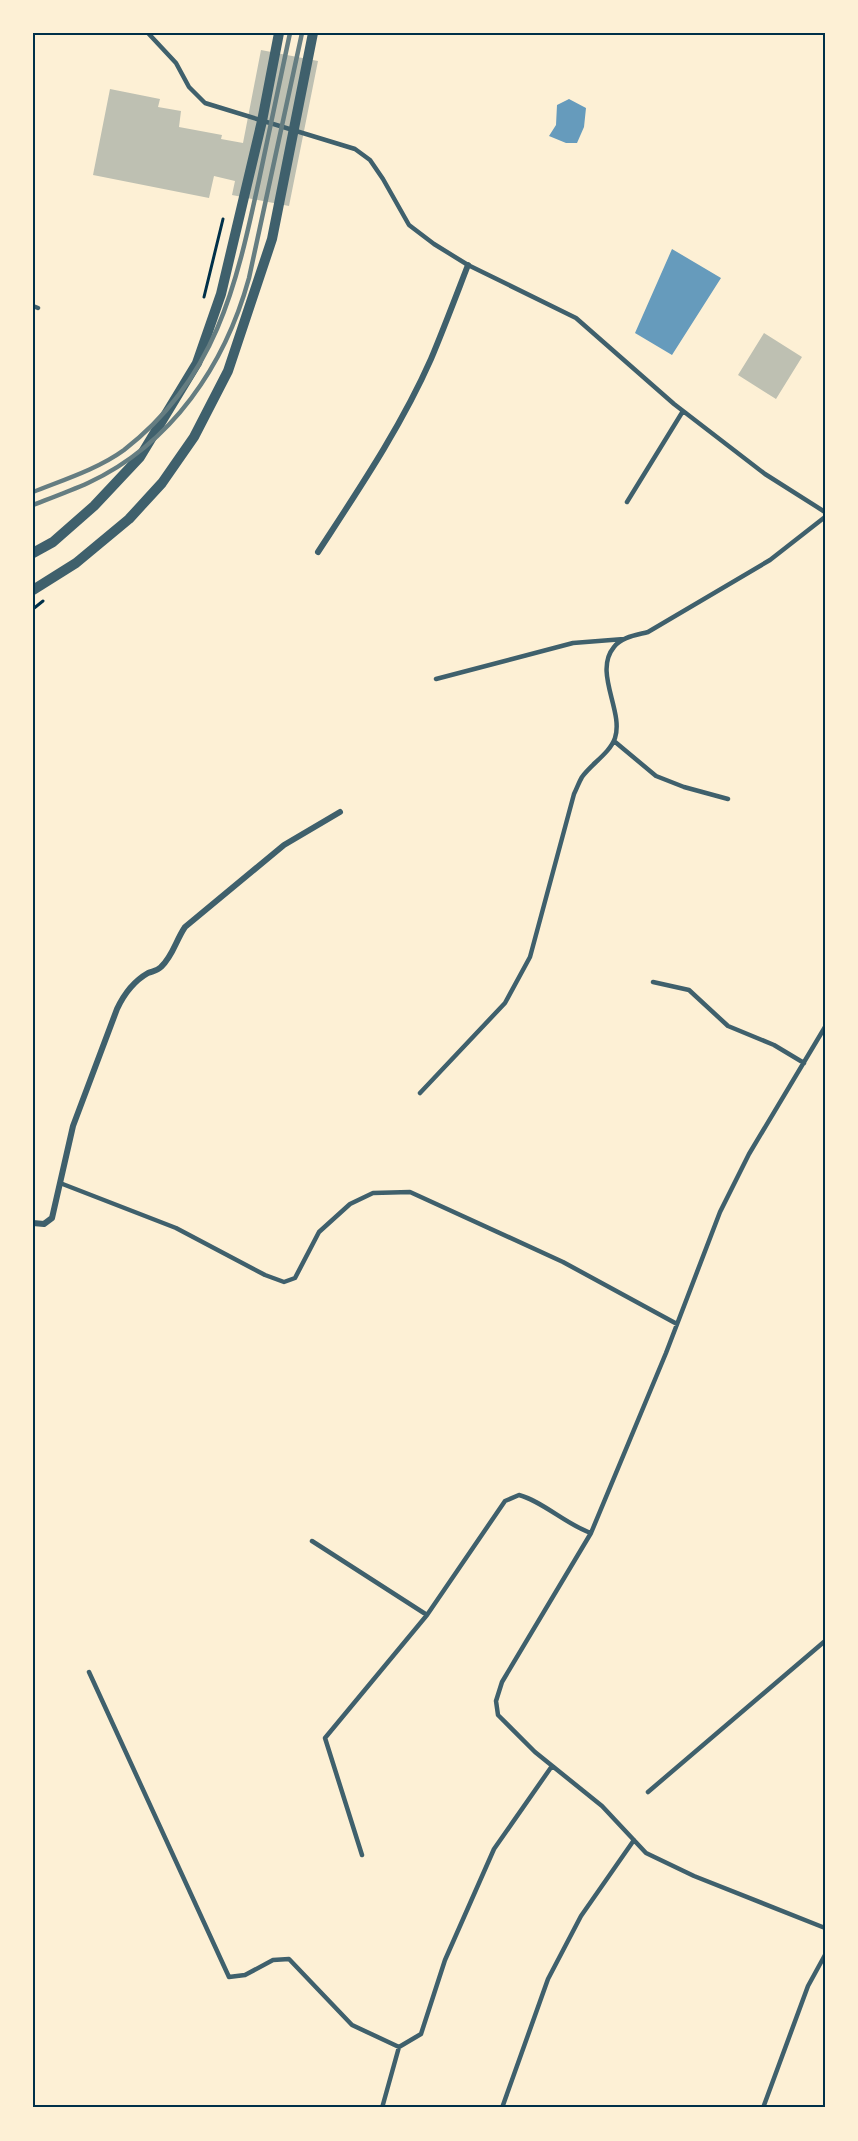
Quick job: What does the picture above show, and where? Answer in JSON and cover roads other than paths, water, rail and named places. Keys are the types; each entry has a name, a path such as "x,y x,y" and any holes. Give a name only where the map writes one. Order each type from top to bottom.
{"street":[{"path":"33,553 53,542 94,506 140,457 197,363 221,294 262,122 279,33"},
{"path":"33,590 76,563 129,519 162,483 194,436 228,370 272,238 313,33"},
{"path":"318,552 372,469 404,413 431,359 468,265"},
{"path":"33,1223 44,1224 52,1218 73,1126 126,991 148,973 159,970 172,955 175,942 185,927 284,845 340,812"}],"lane":[{"path":"148,33 171,56 189,87 205,103 262,122 355,148 370,160 409,225 468,265 576,318 682,411 765,474 825,512"},
{"path":"627,502 682,411"},
{"path":"436,679 573,643 625,639 648,632 770,560 825,517"},
{"path":"420,1093 505,1003 530,957 574,794 581,777 615,741 618,726 606,676 608,661 614,646 625,639"},
{"path":"615,741 656,776 684,787 728,799"},
{"path":"653,982 689,990 728,1026 774,1045 804,1063"},
{"path":"825,1027 749,1155 720,1212 677,1324 591,1533 502,1683 496,1701 498,1715 534,1752 602,1806 646,1853 694,1876 825,1928"},
{"path":"60,1183 176,1228 265,1275 284,1282 295,1278 319,1232 350,1204 373,1193 410,1192 563,1262 677,1324"},
{"path":"362,1855 325,1738 427,1615 505,1501 519,1494 528,1497 574,1527 591,1533"},
{"path":"312,1541 427,1615"},
{"path":"648,1792 825,1641"},
{"path":"89,1672 229,1977 245,1975 273,1960 289,1959 352,2025 399,2047"},
{"path":"382,2108 399,2047 421,2034 445,1960 494,1849 552,1766"},
{"path":"502,2108 548,1979 580,1916 634,1840"},
{"path":"763,2108 808,1986 825,1955"}],"water":[{"path":"569,99 586,108 584,127 577,143 566,143 549,136 556,125 557,105"},
{"path":"672,249 721,278 672,355 635,333"}],"railway":[{"path":"33,492 92,468 124,450 155,422 181,393 201,361 217,328 241,257 290,33"},
{"path":"33,505 88,483 118,467 145,447 170,424 210,371 226,341 249,278 302,33"}]}
